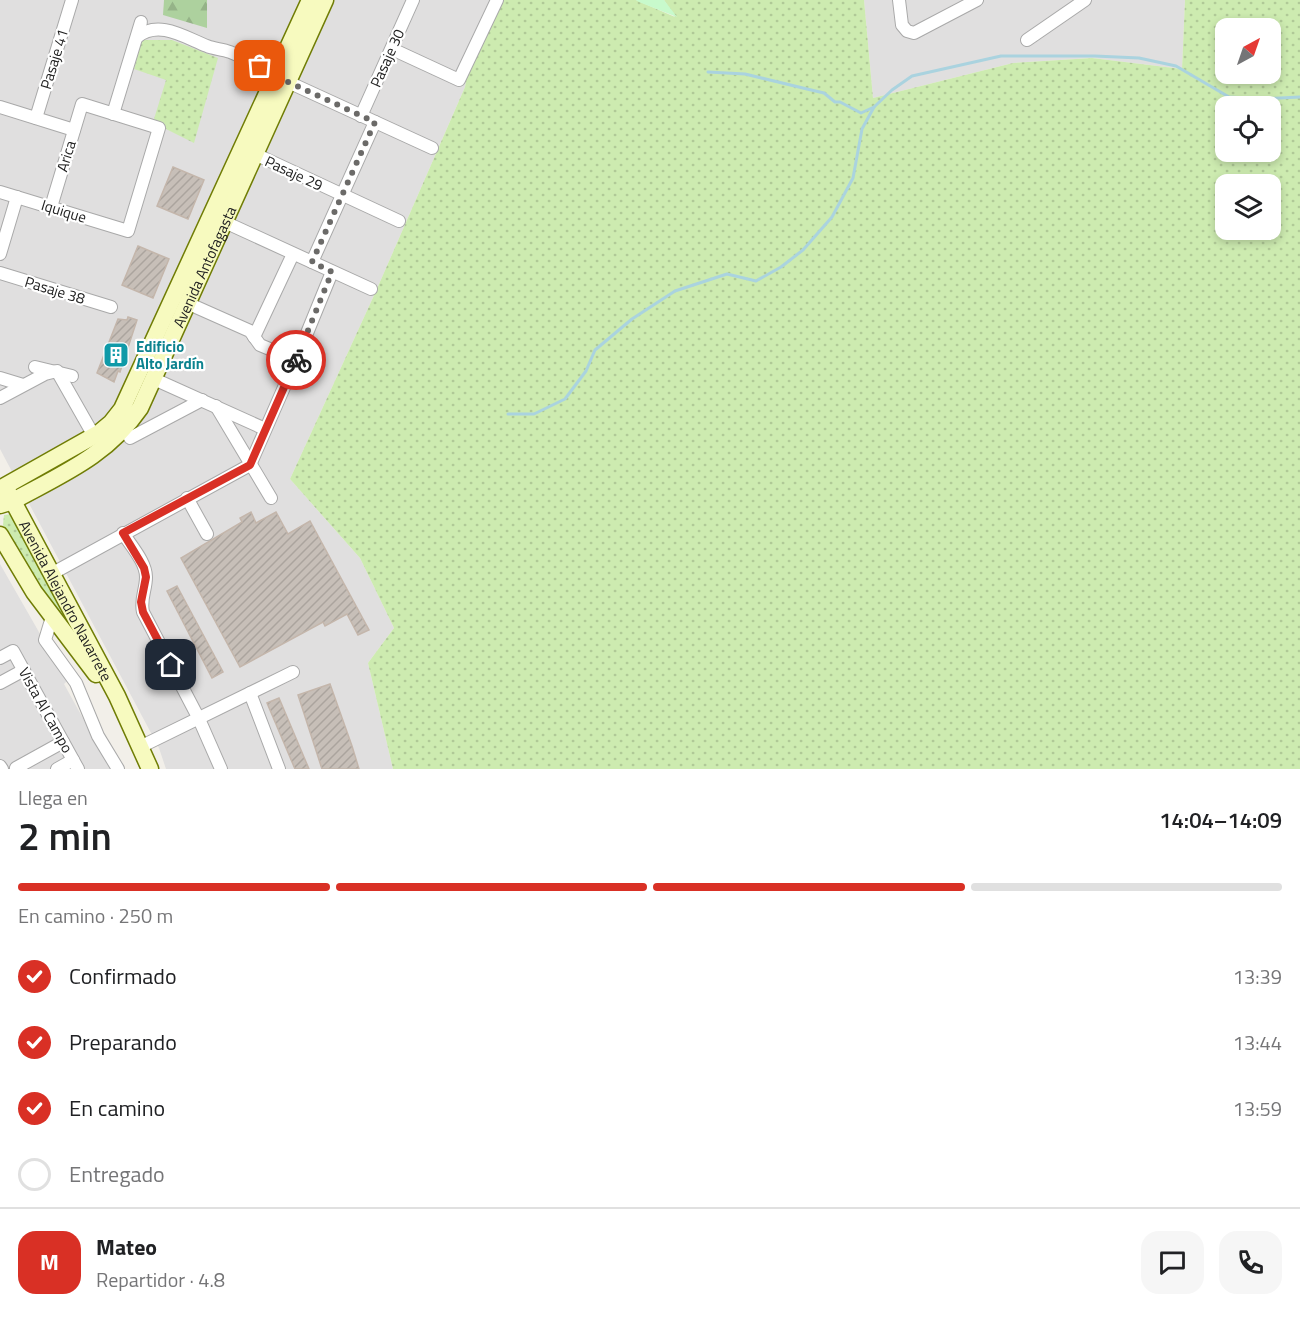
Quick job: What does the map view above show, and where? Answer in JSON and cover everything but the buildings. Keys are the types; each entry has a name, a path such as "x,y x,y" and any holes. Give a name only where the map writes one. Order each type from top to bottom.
{"street":[{"name":"Pasaje 41","path":"36,118 72,0"},
{"name":"Avenida Antofagasta","path":"3,492 94,436 111,423 126,401 218,219 282,78 325,0"},
{"name":"Pasaje 30","path":"361,116 413,0"},
{"path":"392,49 459,80 496,0"},
{"path":"899,0 902,25 907,31 914,33 977,0"},
{"path":"1027,40 1085,0"},
{"name":"Avenida Antofagasta","path":"3,492 82,463 110,444 140,408 188,303 218,219 255,154 306,1"},
{"path":"114,114 141,22"},
{"path":"137,37 151,30 171,31 207,47 229,52 432,148"},
{"name":"Arica","path":"51,207 82,104 114,114"},
{"path":"0,107 74,130"},
{"name":"Iquique","path":"0,192 128,231 159,128 114,114"},
{"path":"312,262 375,122"},
{"name":"Pasaje 29","path":"255,154 399,221"},
{"path":"0,254 17,197"},
{"path":"218,219 371,289"},
{"path":"254,337 293,254"},
{"path":"52,573 250,465 332,272"},
{"name":"Pasaje 38","path":"0,273 111,307"},
{"path":"188,303 250,331 260,345 296,360"},
{"path":"35,367 72,376"},
{"path":"57,371 94,436"},
{"path":"0,398 45,374 57,371"},
{"path":"0,378 23,385"},
{"path":"154,379 265,429"},
{"path":"130,438 202,400"},
{"path":"216,406 271,498"},
{"name":"Avenida Alejandro Navarrete","path":"3,492 52,573 117,696 150,769"},
{"path":"187,498 207,534"},
{"path":"123,533 144,568 146,577 141,602 143,612 199,718 221,769"},
{"name":"Avenida Alejandro Navarrete","path":"0,535 52,617 100,680 129,725"},
{"name":"Avenida Alejandro Navarrete","path":"52,617 45,640 76,683 98,736 118,769"},
{"name":"Vista Al Campo","path":"0,658 14,651 76,765"},
{"path":"0,683 24,670"},
{"path":"140,747 293,672"},
{"path":"250,693 279,769"},
{"path":"16,768 63,742"},
{"path":"57,769 76,765"}],"shaded area":[{"path":"0,0 502,0 467,76 465,87 376,291 290,479 360,558 394,628 368,663 393,769 166,769 159,748 0,449"},
{"path":"864,0 1185,0 1182,69 1092,58 1013,63 873,98"},
{"path":"0,564 67,681 64,684 111,769 0,769"}],"green space":[{"path":"164,0 207,0 207,28 163,15"},
{"path":"502,0 636,0 675,17 664,0 864,0 873,98 1013,63 1092,58 1182,69 1185,0 1300,0 1300,769 393,769 368,663 394,628 360,558 290,479 376,291 465,87 467,76"},
{"path":"636,0 664,0 677,17 639,2"},
{"path":"142,40 172,40 218,58 194,143 164,128 154,119 166,80 134,69"},
{"path":"12,514 76,633 72,634 18,556 3,525 4,515"}],"waterway":[{"path":"508,414 534,414 565,399 586,371 595,350 632,319 675,291 727,274 756,281 781,267 803,250 832,217 853,178 862,129 874,107 912,76 1001,56 1139,58 1176,66 1229,97 1262,99 1300,97"},
{"path":"708,72 745,74 824,93 835,102 840,102 861,113 874,107"}],"way so far":[{"path":"260,66 288,82 375,122 312,262 332,272 296,360"}],"place":[{"name":"Edificio Alto Jardín","path":"116,355"}],"route":[{"path":"171,665 143,612 141,602 146,577 144,568 123,533 250,465 296,360"}]}
